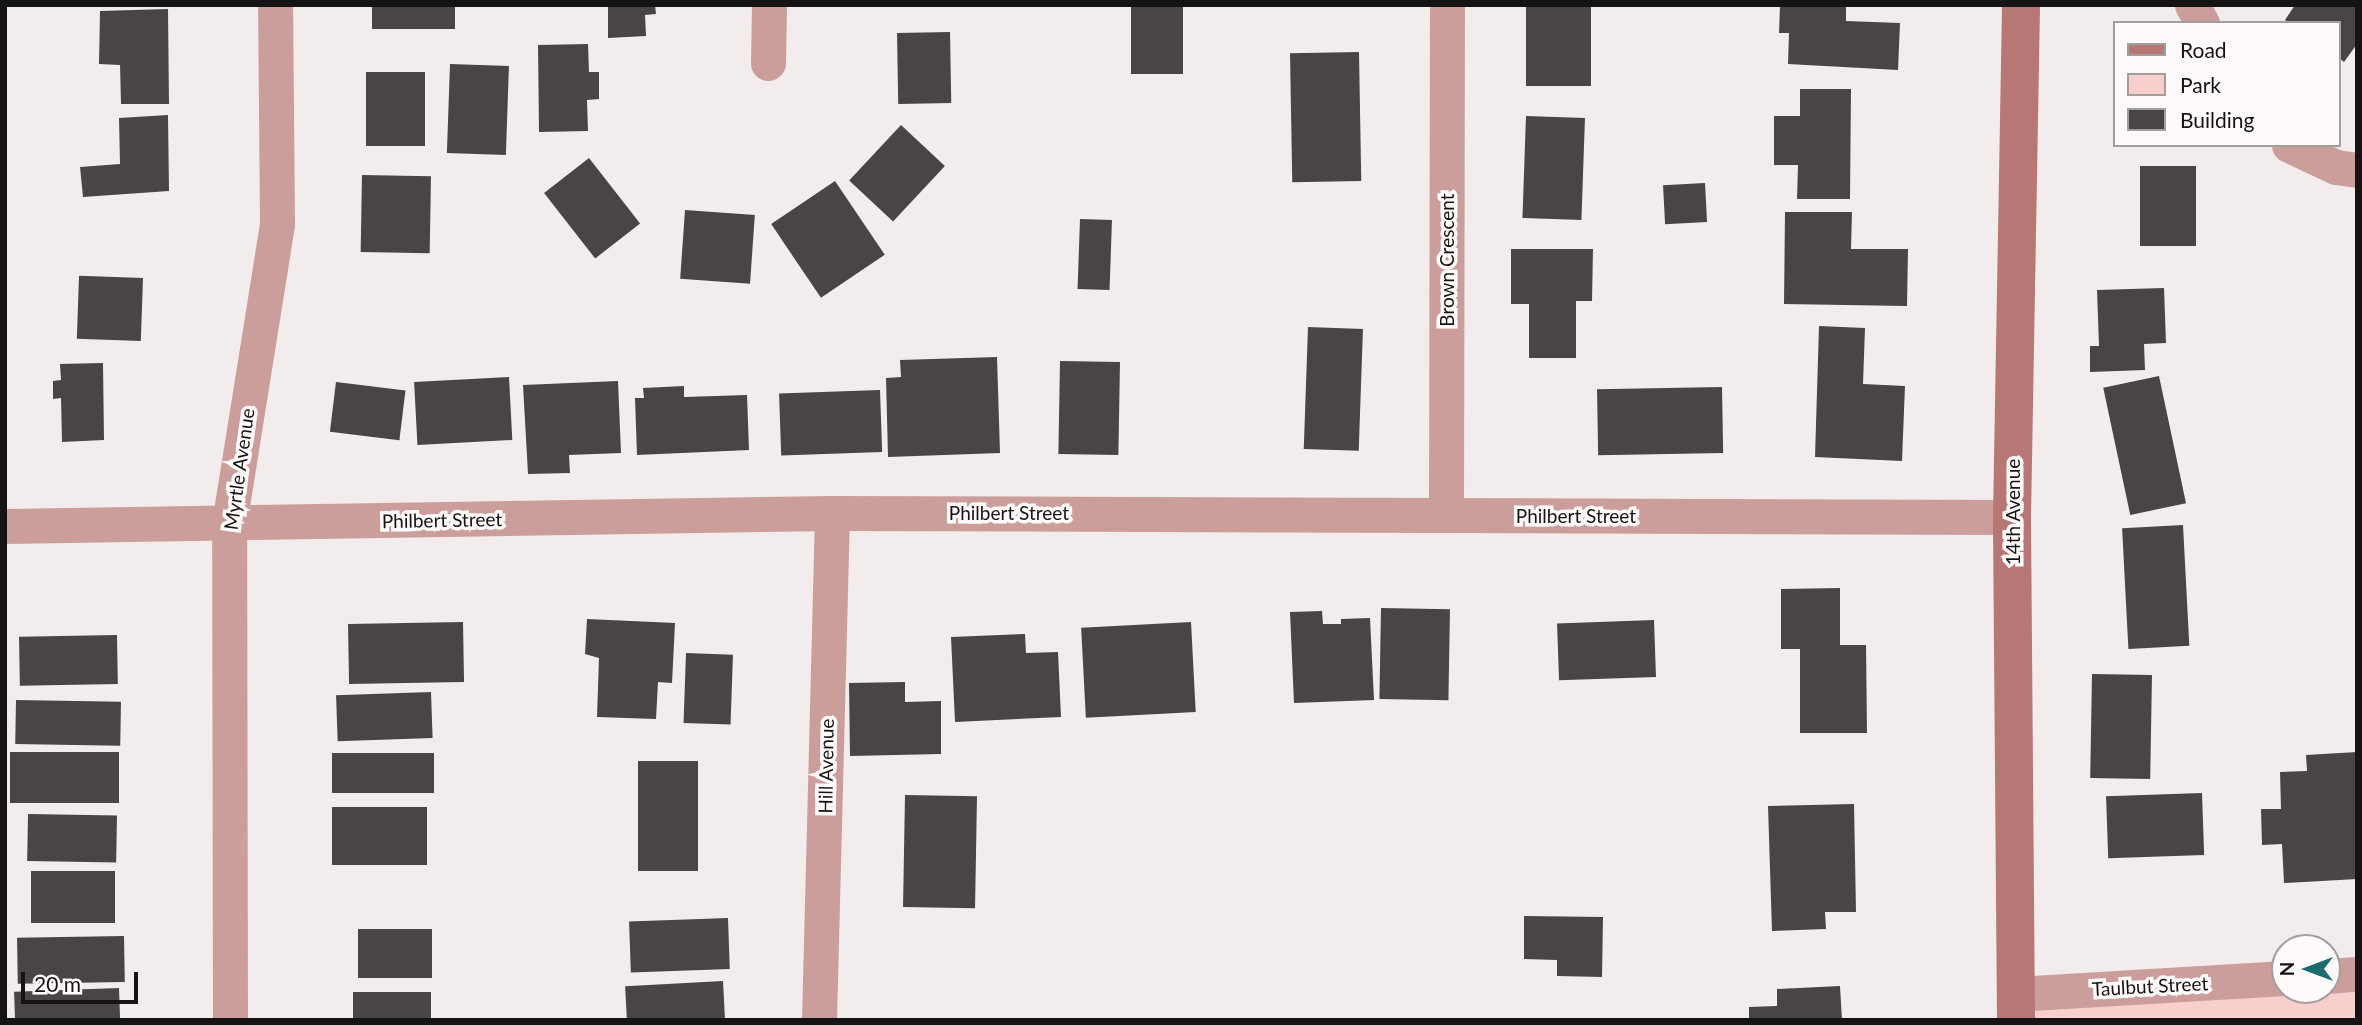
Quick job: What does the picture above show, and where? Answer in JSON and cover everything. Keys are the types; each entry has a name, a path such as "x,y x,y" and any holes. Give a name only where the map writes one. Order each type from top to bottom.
{"street":[{"name":"Myrtle Avenue","path":"230,1020 229,524 277,224 275,5"},
{"path":"768,63 769,5"},
{"name":"Brown Crescent","path":"1446,515 1447,5"},
{"name":"14th Avenue","path":"2016,1007 2012,517 2021,5"},
{"path":"2192,5 2201,21"},
{"path":"2293,147 2336,167 2357,170"},
{"name":"Philbert Street","path":"5,526 832,513 2012,517"},
{"name":"Hill Avenue","path":"819,1020 832,513"},
{"name":"Taulbut Street","path":"2016,1007 2271,980"}],"green space":[{"path":"2016,993 2271,993 2271,1004 2341,1004 2341,993 2357,993 2357,1020 2016,1020"}],"building":[{"path":"372,5 455,5 455,29 372,29"},
{"path":"608,5 655,5 656,14 645,15 646,36 608,38"},
{"path":"1526,5 1591,5 1591,86 1526,86"},
{"path":"1780,5 1846,5 1846,21 1900,23 1898,70 1788,64 1789,33 1779,33"},
{"path":"2295,5 2357,5 2357,44 2344,62 2341,60 2341,21 2285,20"},
{"path":"1131,6 1183,6 1183,74 1131,74"},
{"path":"168,9 169,104 121,104 120,65 99,64 100,11"},
{"path":"950,32 951,103 898,104 897,33"},
{"path":"588,44 589,72 599,72 599,99 587,100 588,131 539,132 538,45"},
{"path":"1359,52 1361,181 1292,182 1290,53"},
{"path":"450,64 509,66 506,155 447,153"},
{"path":"366,72 425,72 425,146 366,146"},
{"path":"1800,89 1851,89 1850,199 1797,199 1798,165 1774,165 1774,116 1800,116"},
{"path":"168,115 169,191 83,197 80,167 120,164 119,118"},
{"path":"1526,116 1585,118 1581,220 1522,218"},
{"path":"901,125 945,166 893,222 849,181"},
{"path":"589,158 640,223 595,258 544,193"},
{"path":"2140,166 2196,166 2196,246 2140,246"},
{"path":"362,175 431,176 430,253 361,252"},
{"path":"835,181 885,255 821,298 771,224"},
{"path":"1705,183 1707,222 1665,224 1663,185"},
{"path":"685,210 755,215 750,284 680,279"},
{"path":"1785,212 1852,212 1851,249 1908,249 1907,306 1784,304"},
{"path":"1080,219 1112,220 1110,290 1078,289"},
{"path":"1511,249 1593,249 1592,301 1576,301 1576,358 1529,358 1529,304 1511,304"},
{"path":"79,276 143,278 141,341 77,339"},
{"path":"2164,288 2166,343 2144,344 2145,370 2090,372 2090,346 2099,346 2097,290"},
{"path":"1819,326 1865,328 1863,384 1905,386 1902,461 1815,457"},
{"path":"1308,327 1363,329 1359,451 1304,449"},
{"path":"997,357 1000,453 888,457 886,378 901,377 900,360"},
{"path":"1060,361 1120,362 1118,455 1058,454"},
{"path":"103,363 104,440 62,442 61,398 53,399 53,381 61,380 60,364"},
{"path":"2159,376 2186,503 2130,515 2103,388"},
{"path":"509,377 512,440 417,445 414,382"},
{"path":"618,381 621,453 569,455 570,473 528,474 523,385"},
{"path":"336,382 405,391 399,440 330,432"},
{"path":"684,386 684,397 747,395 749,450 637,455 635,398 644,398 643,388"},
{"path":"1722,387 1723,453 1598,455 1597,389"},
{"path":"880,390 882,452 781,455 779,394"},
{"path":"2183,525 2189,646 2128,649 2122,528"},
{"path":"1840,588 1840,645 1866,645 1867,733 1800,733 1800,649 1781,649 1781,589"},
{"path":"1381,608 1450,609 1448,700 1379,699"},
{"path":"1322,611 1323,624 1341,624 1341,619 1370,618 1374,700 1294,703 1290,612"},
{"path":"587,619 675,623 672,683 658,682 656,719 597,717 599,658 585,654"},
{"path":"1654,620 1656,677 1559,680 1557,623"},
{"path":"463,622 464,682 349,684 348,624"},
{"path":"1191,622 1196,712 1086,718 1081,628"},
{"path":"1025,634 1026,653 1058,652 1061,717 955,722 951,637"},
{"path":"117,635 118,684 20,686 19,637"},
{"path":"686,653 733,655 731,725 684,723"},
{"path":"2092,674 2152,675 2150,779 2090,778"},
{"path":"905,682 905,702 941,701 941,754 850,756 849,683"},
{"path":"431,692 433,738 338,741 336,695"},
{"path":"16,700 121,702 120,746 15,744"},
{"path":"10,752 119,752 119,803 10,803"},
{"path":"2357,752 2357,879 2284,883 2282,844 2262,845 2261,809 2281,809 2280,772 2307,771 2306,755"},
{"path":"332,753 434,753 434,793 332,793"},
{"path":"638,761 698,761 698,871 638,871"},
{"path":"2202,793 2204,855 2108,858 2106,796"},
{"path":"905,795 977,796 975,908 903,907"},
{"path":"1854,804 1856,912 1825,912 1826,929 1772,931 1768,806"},
{"path":"332,807 427,807 427,865 332,865"},
{"path":"28,814 117,816 116,863 27,861"},
{"path":"31,871 115,871 115,923 31,923"},
{"path":"1524,916 1603,917 1602,977 1557,976 1557,960 1524,959"},
{"path":"728,918 730,969 631,972 629,921"},
{"path":"358,929 432,929 432,978 358,978"},
{"path":"124,936 125,982 18,984 17,938"},
{"path":"723,981 725,1020 627,1020 625,986"},
{"path":"1840,986 1842,1020 1749,1020 1749,1007 1777,1006 1777,989"},
{"path":"119,988 120,1020 15,1020 14,992"},
{"path":"353,992 431,992 431,1020 353,1020"}]}
